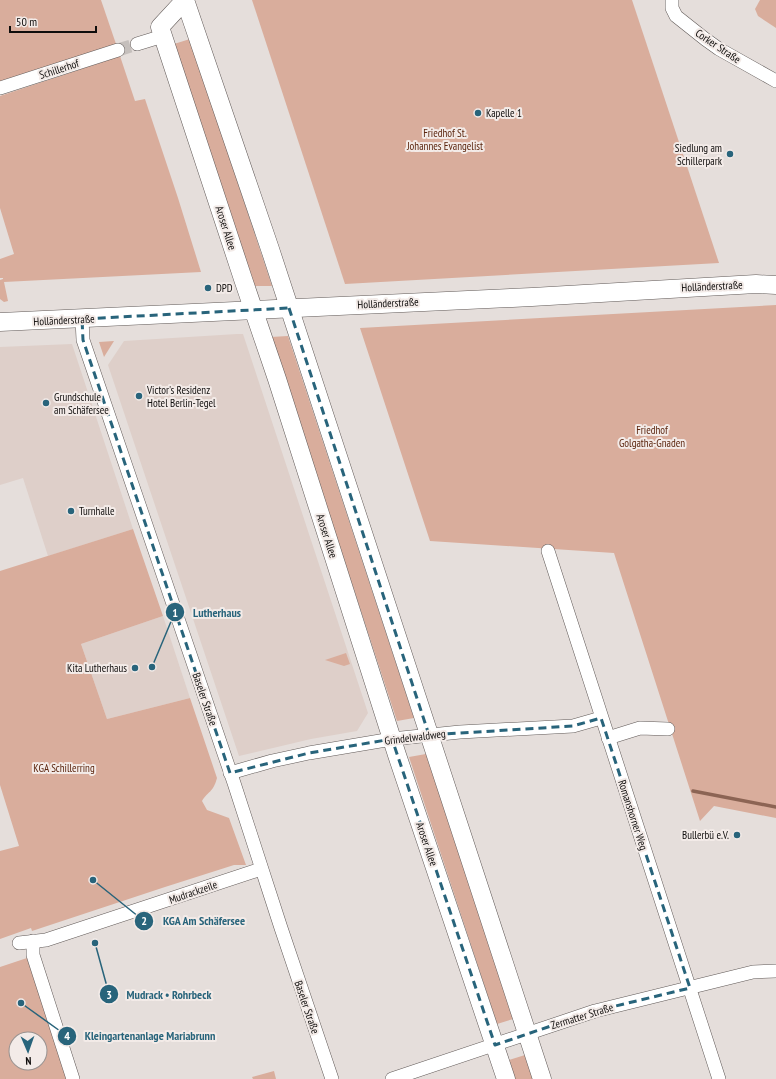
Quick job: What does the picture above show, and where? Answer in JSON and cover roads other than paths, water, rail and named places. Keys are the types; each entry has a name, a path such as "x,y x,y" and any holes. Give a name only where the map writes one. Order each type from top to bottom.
{"main road":[{"path":"163,36 160,27 185,0 289,308 542,1079"},
{"name":"Aroser Allee","path":"163,36 279,386 392,739 506,1079"},
{"name":"Holländerstraße","path":"0,322 532,297 756,284 776,285"}],"street":[{"name":"Corker Straße","path":"672,1 672,8 676,16 719,50 776,81"},
{"path":"137,44 163,36"},
{"name":"Schillerhof","path":"0,88 118,50"},
{"name":"Baseler Straße","path":"82,319 83,340 332,1079"},
{"name":"Romanshorner Weg","path":"548,551 719,1079"},
{"name":"Grindelwaldweg","path":"230,773 272,761 309,753 392,739 429,735 573,726 601,718"},
{"path":"608,738 640,728 668,729"},
{"name":"Mudrackzeile","path":"19,943 46,940 261,869"},
{"path":"33,941 33,955 73,1079"},
{"name":"Zermatter Straße","path":"392,1079 596,1011 753,972 776,971"}],"waterway":[{"path":"693,791 776,807"}],"tunnel":[{"path":"118,50 137,44"}],"place":[{"name":"Kapelle 1","path":"478,113"},
{"name":"Siedlung am Schillerpark","path":"730,154"},
{"name":"DPD","path":"208,288"},
{"name":"Victor's Residenz Hotel Berlin-Tegel","path":"139,396"},
{"name":"Grundschule am Schäfersee","path":"46,403"},
{"name":"Turnhalle","path":"71,511"},
{"name":"Lutherhaus","path":"152,667"},
{"name":"Kita Lutherhaus","path":"135,668"},
{"name":"Bullerbü e.V.","path":"737,835"},
{"name":"KGA Am Schäfersee","path":"93,880"},
{"name":"Mudrack • Rohrbeck","path":"95,943"},
{"name":"Kleingartenanlage Mariabrunn","path":"21,1003"}],"park label":[{"name":"Friedhof St. Johannes Evangelist","path":"445,139"},
{"name":"Friedhof Golgatha-Gnaden","path":"652,436"},
{"name":"KGA Schillerring","path":"64,768"}]}
